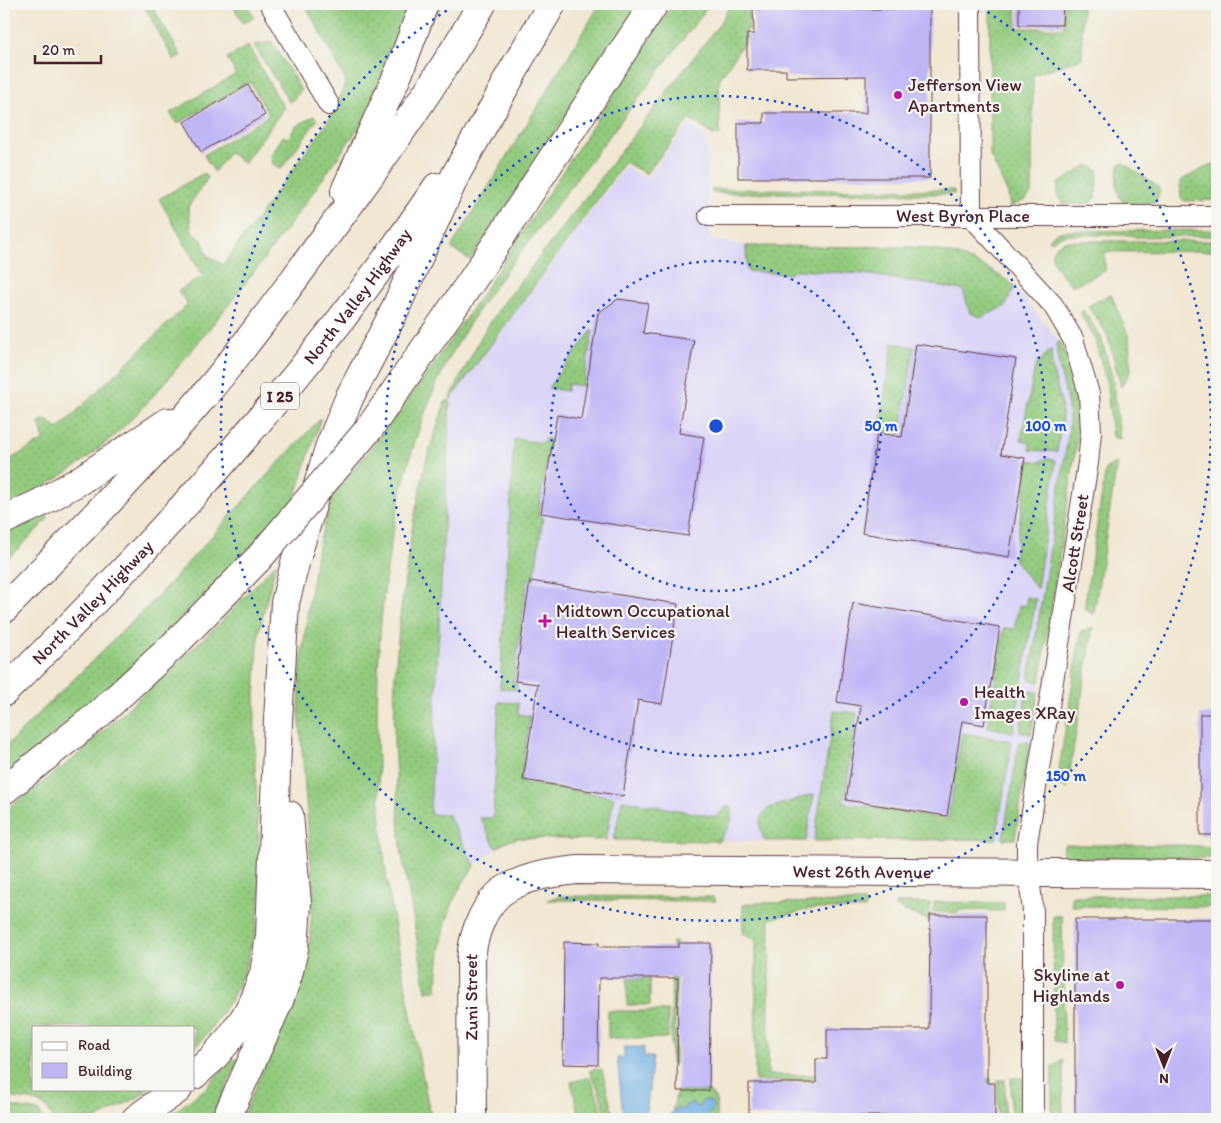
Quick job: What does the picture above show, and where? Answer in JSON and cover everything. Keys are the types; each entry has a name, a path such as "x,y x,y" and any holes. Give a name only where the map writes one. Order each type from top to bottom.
{"main road":[{"path":"310,259 376,126 400,72 424,4"},
{"path":"4,609 139,470 241,351 378,166 422,102 482,4"},
{"name":"North Valley Highway","path":"4,692 176,516 278,398 330,334 431,197 516,67 552,4"},
{"path":"4,790 98,715 176,644 260,558 369,429 473,279 654,4"},
{"path":"195,1074 212,1059 231,1037 249,1010 264,974 270,936 273,885 278,720 285,603 329,448 350,396 391,318 456,174 516,67"},
{"path":"4,520 40,503 79,481 117,457 204,396"},
{"path":"226,1119 279,1001 294,949 297,903 296,875 278,720"},
{"name":"West 26th Avenue","path":"509,887 535,876 576,870 1217,874"},
{"name":"Zuni Street","path":"472,1119 471,959 473,942 487,909 497,896 509,887"},
{"path":"136,1119 177,1090"}],"street":[{"path":"270,4 329,106"},
{"path":"970,4 971,216"},
{"name":"West Byron Place","path":"709,216 1217,216"},
{"name":"Alcott Street","path":"971,216 1052,305 1064,322 1073,339 1084,374 1091,413 1088,463 1027,838 1026,860 1033,911 1033,1119"}],"shaded area":[{"path":"689,124 707,139 710,239 746,246 910,247 950,252 995,271 1015,286 1059,341 1068,360 1077,392 1080,421 1079,432 1015,839 765,841 518,838 496,848 475,866 448,815 430,814 451,399 625,166 646,179"}],"green space":[{"path":"143,4 151,4 181,56 174,60"},
{"path":"232,4 246,4 254,17 243,23"},
{"path":"305,4 442,4 300,210 240,290 156,393 112,438 85,459 51,482 4,509 4,463 44,440 39,423 45,419 58,429 188,304 178,291 203,276 159,199 204,173 208,178 188,207 192,232 202,240 207,255 223,265 326,125 337,105 346,81"},
{"path":"600,4 640,4 470,260 451,248"},
{"path":"673,4 710,4 488,295 464,332 443,370 431,397 412,451 398,509 387,567 377,688 380,808 388,888 432,1119 241,1119 288,1016 301,981 310,938 313,889 299,711 300,673 318,546 333,496 412,395 468,315"},
{"path":"731,4 748,4 749,30 745,30 745,41 719,80 720,135 713,135 690,119 646,174 625,162 451,399 481,337 499,309 718,26"},
{"path":"990,4 1016,4 1017,28 1064,28 1064,4 1082,4 1082,58 1033,75 1032,192 1027,199 1010,207 1008,194 990,155"},
{"path":"272,42 301,90 290,103 254,45"},
{"path":"248,46 284,108 244,163 229,152 214,172 204,155 269,115 250,82 177,124 170,113 236,74 227,58"},
{"path":"314,116 317,120 281,169 272,163 271,156 283,136 288,139 295,127"},
{"path":"1123,163 1157,186 1160,191 1156,201 1153,203 1125,204 1119,196 1117,179 1120,164"},
{"path":"1215,164 1217,167 1217,199 1184,201 1181,198 1180,181"},
{"path":"1088,165 1098,170 1096,197 1089,203 1063,204 1058,197 1058,184"},
{"path":"712,189 954,190 954,194 712,193"},
{"path":"1217,230 1217,236 1136,237 1131,235 1064,235 1051,242 1049,240 1054,234 1064,231"},
{"path":"1065,241 1217,241 1217,251 1105,252 1105,271 1072,286 1058,269 1052,256 1053,250 1057,245"},
{"path":"746,246 910,247 939,251 953,254 978,264 1015,286 1005,307 981,317 970,313 963,290 864,274 796,270 789,274 747,271"},
{"path":"1111,294 1129,337 1131,370 1121,387 1107,334 1088,306"},
{"path":"1083,310 1101,337 1114,383 1120,439 1112,437 1107,385 1095,340 1081,314"},
{"path":"593,329 583,386 568,384 567,391 548,388"},
{"path":"1059,341 1074,380 1080,421 1040,682 1029,680 1069,430 1068,407 1057,355 1056,344"},
{"path":"893,343 914,347 900,434 879,430"},
{"path":"1051,349 1052,369 1061,401 1062,419 1057,452 1030,450 1030,443 1021,440 1035,367"},
{"path":"450,400 430,814 448,815 475,866 457,893 446,924 439,957 437,990 426,991 401,849 394,743 395,676 400,616 412,529 426,461 445,402"},
{"path":"321,418 295,498 247,551 146,654 6,775 4,772 4,748 156,598"},
{"path":"514,439 543,443 545,439 550,439 538,516 543,517 534,579 528,579 513,682 517,683 516,690 500,688"},
{"path":"1047,458 1056,461 1037,589 1014,559 1029,460 1039,462"},
{"path":"1117,463 1094,614 1084,609 1106,468"},
{"path":"47,513 47,520 4,563 4,530"},
{"path":"276,563 259,631 255,695 255,765 261,890 256,930 244,972 232,998 195,1048 195,1026 32,1026 32,1090 148,1090 137,1098 96,1119 53,1119 45,1107 39,1103 26,1099 4,1097 4,811 71,761 219,624"},
{"path":"1027,597 1036,599 1013,732 987,727 1004,628 1014,629 1019,605 1025,606"},
{"path":"1093,627 1067,789 1057,782 1081,631"},
{"path":"1027,691 1038,692 1031,734 1020,732"},
{"path":"499,702 518,703 518,714 530,716 521,782 614,797 606,840 518,838 496,848 480,818 493,818"},
{"path":"834,711 857,713 844,803 948,819 962,733 1012,741 996,839 814,841"},
{"path":"1019,742 1030,743 1015,839 1003,839"},
{"path":"814,794 806,841 765,841 761,832 760,819 769,808"},
{"path":"622,800 716,817 728,805 732,807 732,817 719,841 614,840"},
{"path":"1064,845 1181,845 1217,847 1217,858 1062,858"},
{"path":"560,896 713,897 716,901 547,900"},
{"path":"1071,896 1217,896 1217,907 1072,906"},
{"path":"865,902 865,909 810,909 770,919 768,1075 918,1075 991,1079 991,1082 755,1081 756,940 743,934 743,905 753,903"},
{"path":"934,902 1004,903 1004,911 959,910 958,913 933,912"},
{"path":"896,903 930,903 930,921 896,907"},
{"path":"1053,916 1062,916 1064,1044 1054,1040"},
{"path":"672,942 676,942 675,1064 671,1064"},
{"path":"627,979 650,979 650,1005 627,1005"},
{"path":"608,1011 668,1011 668,1038 608,1038"},
{"path":"239,1059 211,1119 165,1119 205,1089 231,1060"},
{"path":"1063,1060 1063,1119 1052,1119 1052,1067"},
{"path":"594,1069 602,1070 613,1119 608,1119 596,1083 589,1071"},
{"path":"589,1077 605,1119 580,1119 571,1082"},
{"path":"1011,1078 1023,1078 1023,1119 1011,1119"},
{"path":"998,1080 1005,1080 1005,1119 998,1119"},
{"path":"677,1091 709,1091 716,1100 717,1119 671,1119"},
{"path":"4,1105 38,1111 44,1119 4,1119"}],"water":[{"path":"624,1047 644,1047 644,1057 653,1057 646,1114 623,1115 617,1058 624,1058"},
{"path":"704,1100 710,1101 713,1106 713,1110 706,1119 688,1117 688,1119 670,1119 674,1110 684,1109 686,1105 691,1103 700,1108 700,1104"}],"building":[{"path":"1019,4 1063,4 1062,25 1019,25"},
{"name":"Jefferson View Apartments","path":"753,9 930,9 930,178 738,178 738,123 764,123 764,113 866,113 866,76 786,77 786,70 747,70 747,34 754,34"},
{"path":"248,85 265,115 201,152 184,122"},
{"path":"618,299 648,303 643,333 694,340 679,433 704,437 688,536 541,513 557,415 581,419 598,313"},
{"path":"916,344 1016,359 1001,454 1025,458 1009,557 862,533 877,433 902,437"},
{"path":"530,581 678,604 662,704 638,700 623,796 523,780 538,684 515,681"},
{"path":"853,603 1000,627 984,725 962,721 947,816 846,800 861,706 837,702"},
{"path":"1200,714 1217,714 1217,835 1200,835"},
{"path":"930,915 987,915 987,1083 995,1083 995,1119 961,1119 961,1116 749,1116 749,1083 816,1083 816,1059 827,1059 827,1029 929,1029"},
{"name":"Skyline at Highlands","path":"1075,919 1217,919 1217,1119 1075,1119"},
{"path":"564,942 599,943 599,947 679,947 679,943 711,943 709,1091 677,1091 678,978 599,978 598,1065 563,1064"}],"place":[{"name":"Jefferson View Apartments","path":"898,95"},
{"name":"Midtown Occupational Health Services","path":"545,621"},
{"name":"Health Images XRay","path":"964,702"},
{"name":"Skyline at Highlands","path":"1120,985"}]}
